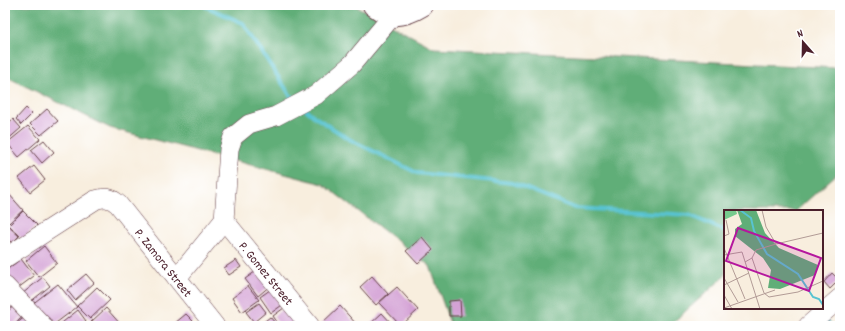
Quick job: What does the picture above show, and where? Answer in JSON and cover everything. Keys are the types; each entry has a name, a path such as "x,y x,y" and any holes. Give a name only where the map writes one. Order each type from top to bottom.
{"main road":[{"path":"374,5 384,12 394,14 406,13 422,5"}],"street":[{"path":"177,278 224,220 229,150 233,137 249,124 276,116 316,95 352,64 394,14"},
{"name":"P. Zamora Street","path":"5,258 95,200 112,198 215,326"},
{"name":"P. Gomez Street","path":"224,220 310,326"},
{"path":"5,286 43,326"},
{"path":"808,326 837,300"}],"green space":[{"path":"5,5 354,5 434,48 838,68 840,171 797,210 724,210 724,277 669,326 451,326 430,266 323,184 110,128 5,76"}],"building":[{"path":"26,108 32,114 21,125 16,119"},
{"path":"47,109 58,121 41,135 30,124"},
{"path":"13,119 21,128 5,142 5,126"},
{"path":"28,126 40,139 19,157 7,143"},
{"path":"44,140 54,152 42,163 31,150"},
{"path":"34,166 45,180 30,192 19,178"},
{"path":"8,193 23,210 9,223 5,219 5,196"},
{"path":"23,211 37,225 23,239 9,225"},
{"path":"7,225 19,236 12,243 5,236 5,227"},
{"path":"422,237 433,250 418,264 406,251"},
{"path":"44,246 57,263 39,277 26,261"},
{"path":"21,259 34,276 14,291 5,278 5,271"},
{"path":"236,260 241,267 229,275 224,268"},
{"path":"259,269 271,285 258,296 245,279"},
{"path":"832,273 839,280 830,289 824,282"},
{"path":"86,274 94,283 75,300 67,290"},
{"path":"372,276 388,294 376,305 360,287"},
{"path":"43,277 50,286 29,303 22,294"},
{"path":"58,284 77,307 52,326 48,326 31,305"},
{"path":"248,286 259,300 242,312 232,298"},
{"path":"97,287 110,300 90,319 77,306"},
{"path":"274,287 285,303 271,313 260,297"},
{"path":"397,287 418,310 401,326 379,303"},
{"path":"460,300 461,316 449,316 449,301"},
{"path":"259,303 266,312 254,322 246,312"},
{"path":"288,305 300,326 280,326 273,316"},
{"path":"14,306 23,317 11,326 5,326 5,313"},
{"path":"340,306 358,326 323,326 321,324"},
{"path":"106,308 122,326 95,326 91,322"},
{"path":"78,310 86,321 80,326 58,326"},
{"path":"382,313 394,326 369,325"},
{"path":"186,314 193,321 187,326 177,326 175,323"},
{"path":"25,317 33,326 13,326"},
{"path":"270,317 275,323 271,326 262,326 261,324"}],"waterway":[{"path":"202,5 243,23 290,95 296,101"},
{"path":"304,108 349,139 417,173 513,183 575,208 689,215 724,231"},
{"path":"812,309 817,313"},
{"path":"823,319 832,326"}]}
